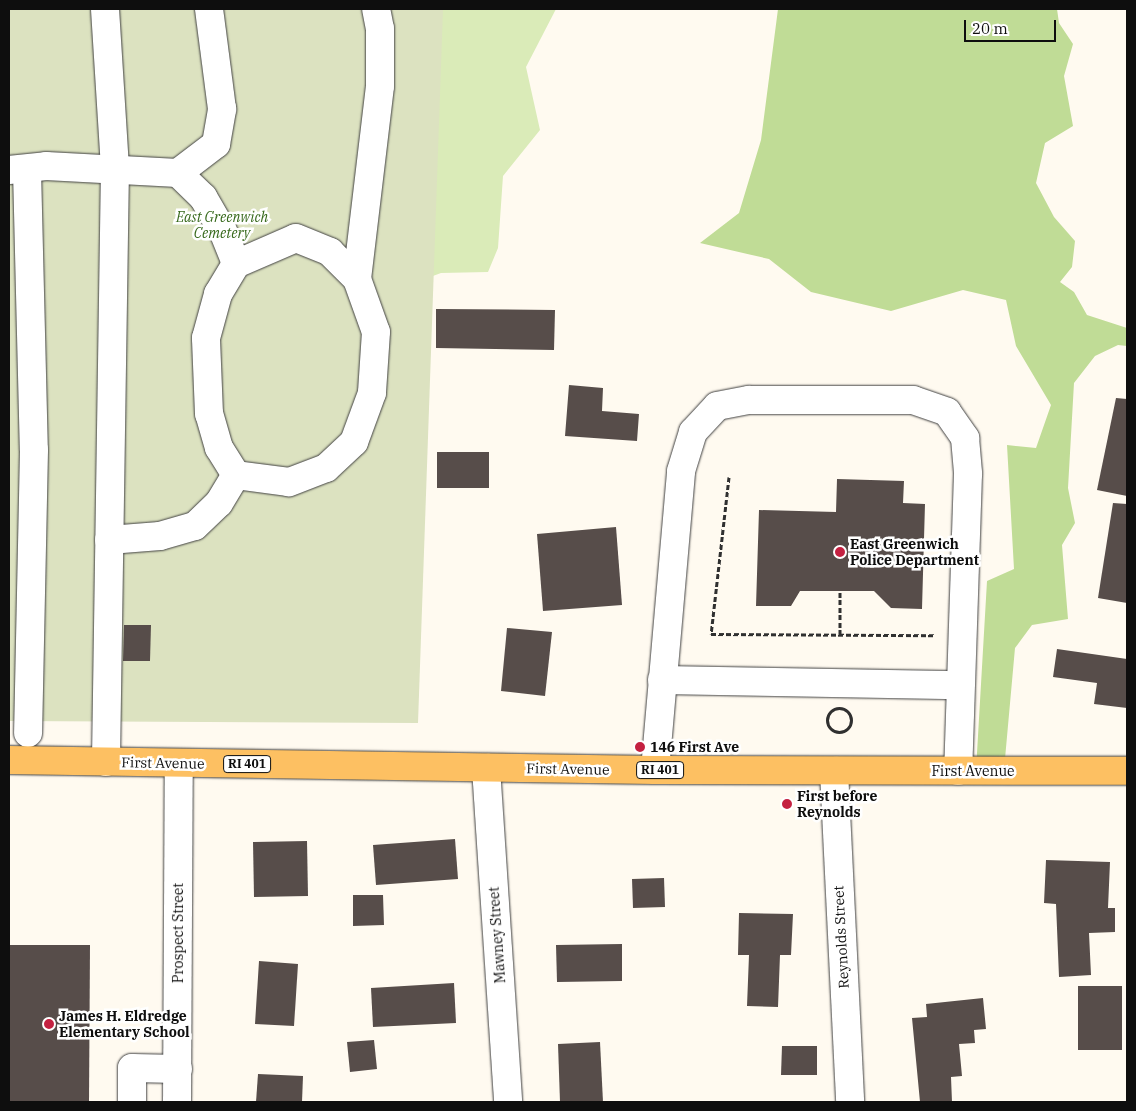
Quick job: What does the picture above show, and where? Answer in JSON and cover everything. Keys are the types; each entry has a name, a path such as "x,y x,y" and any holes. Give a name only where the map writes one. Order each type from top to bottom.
{"main road":[{"name":"First Avenue","path":"9,760 655,770 1127,771"}],"street":[{"path":"105,9 116,168 106,762"},
{"path":"178,173 216,144 222,109 210,9"},
{"path":"357,279 380,86 380,29 376,9"},
{"path":"28,733 34,450 18,170 46,166 116,168 178,173 203,196 223,231 236,264"},
{"path":"296,238 330,252 357,279 376,332 372,393 354,442 326,468 289,482 236,475 220,448 210,414 206,338 218,294 236,264 296,238"},
{"path":"655,770 681,472 693,432 717,406 749,400 913,400 947,412 965,438 968,474 959,685 958,771"},
{"path":"109,540 160,536 195,526 219,503 236,475"},
{"path":"662,680 959,685"},
{"name":"Prospect Street","path":"178,1102 179,763"},
{"name":"Mawney Street","path":"486,768 508,1102"},
{"name":"Reynolds Street","path":"834,771 850,1102"},
{"path":"132,1102 132,1068 178,1069"}],"path":[{"path":"729,477 711,634 941,635"},
{"path":"840,591 840,635"},
{"path":"839,708 849,714 851,721 849,727 838,733 830,729 827,720 830,712 839,708"}],"green space":[{"name":"East Greenwich Cemetery","path":"9,9 443,9 418,723 9,721"},
{"path":"424,9 556,9 526,67 540,130 503,176 498,248 488,272 441,273 395,290"},
{"path":"778,9 1057,9 1059,23 1073,44 1064,76 1073,126 1045,143 1036,183 1054,217 1075,241 1072,267 1060,282 1074,292 1087,315 1127,328 1127,346 1118,345 1095,356 1074,383 1068,488 1075,523 1062,545 1068,619 1032,625 1015,648 1004,770 976,770 987,581 1014,569 1007,445 1036,448 1051,405 1016,346 1006,300 963,290 891,311 811,292 769,259 700,243 739,213 761,140"}],"building":[{"path":"436,309 555,310 554,350 436,348"},
{"path":"569,385 603,388 602,411 639,414 637,441 565,436"},
{"path":"1116,398 1127,399 1127,496 1097,490"},
{"path":"437,452 489,452 489,488 437,488"},
{"name":"East Greenwich Police Department","path":"837,479 904,481 903,503 925,504 922,609 891,608 874,591 800,591 791,606 756,606 759,510 836,512"},
{"path":"1113,503 1127,504 1127,603 1098,598"},
{"path":"616,527 622,605 543,611 537,534"},
{"path":"124,625 151,625 150,661 123,661"},
{"path":"507,628 552,632 545,696 501,691"},
{"path":"1057,649 1127,659 1127,708 1094,704 1097,683 1053,677"},
{"path":"455,839 458,879 376,885 373,845"},
{"path":"307,841 308,896 254,897 253,842"},
{"path":"1046,860 1110,862 1108,908 1115,908 1115,932 1089,933 1091,975 1059,977 1056,904 1044,903"},
{"path":"664,878 665,907 633,908 632,879"},
{"path":"353,895 383,895 384,925 353,926"},
{"path":"739,913 793,914 791,955 780,955 778,1007 747,1006 749,955 738,955"},
{"path":"622,944 622,981 557,982 556,945"},
{"name":"James H. Eldredge Elementary School","path":"9,945 90,945 89,1102 9,1102"},
{"path":"259,961 298,964 294,1026 255,1024"},
{"path":"454,983 456,1023 373,1027 371,988"},
{"path":"1078,986 1122,986 1122,1050 1078,1050"},
{"path":"983,998 986,1029 974,1030 975,1043 959,1044 962,1076 951,1077 952,1102 920,1102 912,1018 927,1017 926,1004"},
{"path":"374,1040 377,1069 350,1072 347,1042"},
{"path":"600,1042 603,1102 560,1102 558,1044"},
{"path":"782,1046 817,1046 817,1075 781,1075"},
{"path":"258,1074 303,1076 302,1102 256,1102"}],"place":[{"name":"East Greenwich Police Department","path":"840,552"},
{"name":"146 First Ave","path":"640,747"},
{"name":"First before Reynolds","path":"787,804"},
{"name":"James H. Eldredge Elementary School","path":"49,1024"}]}
